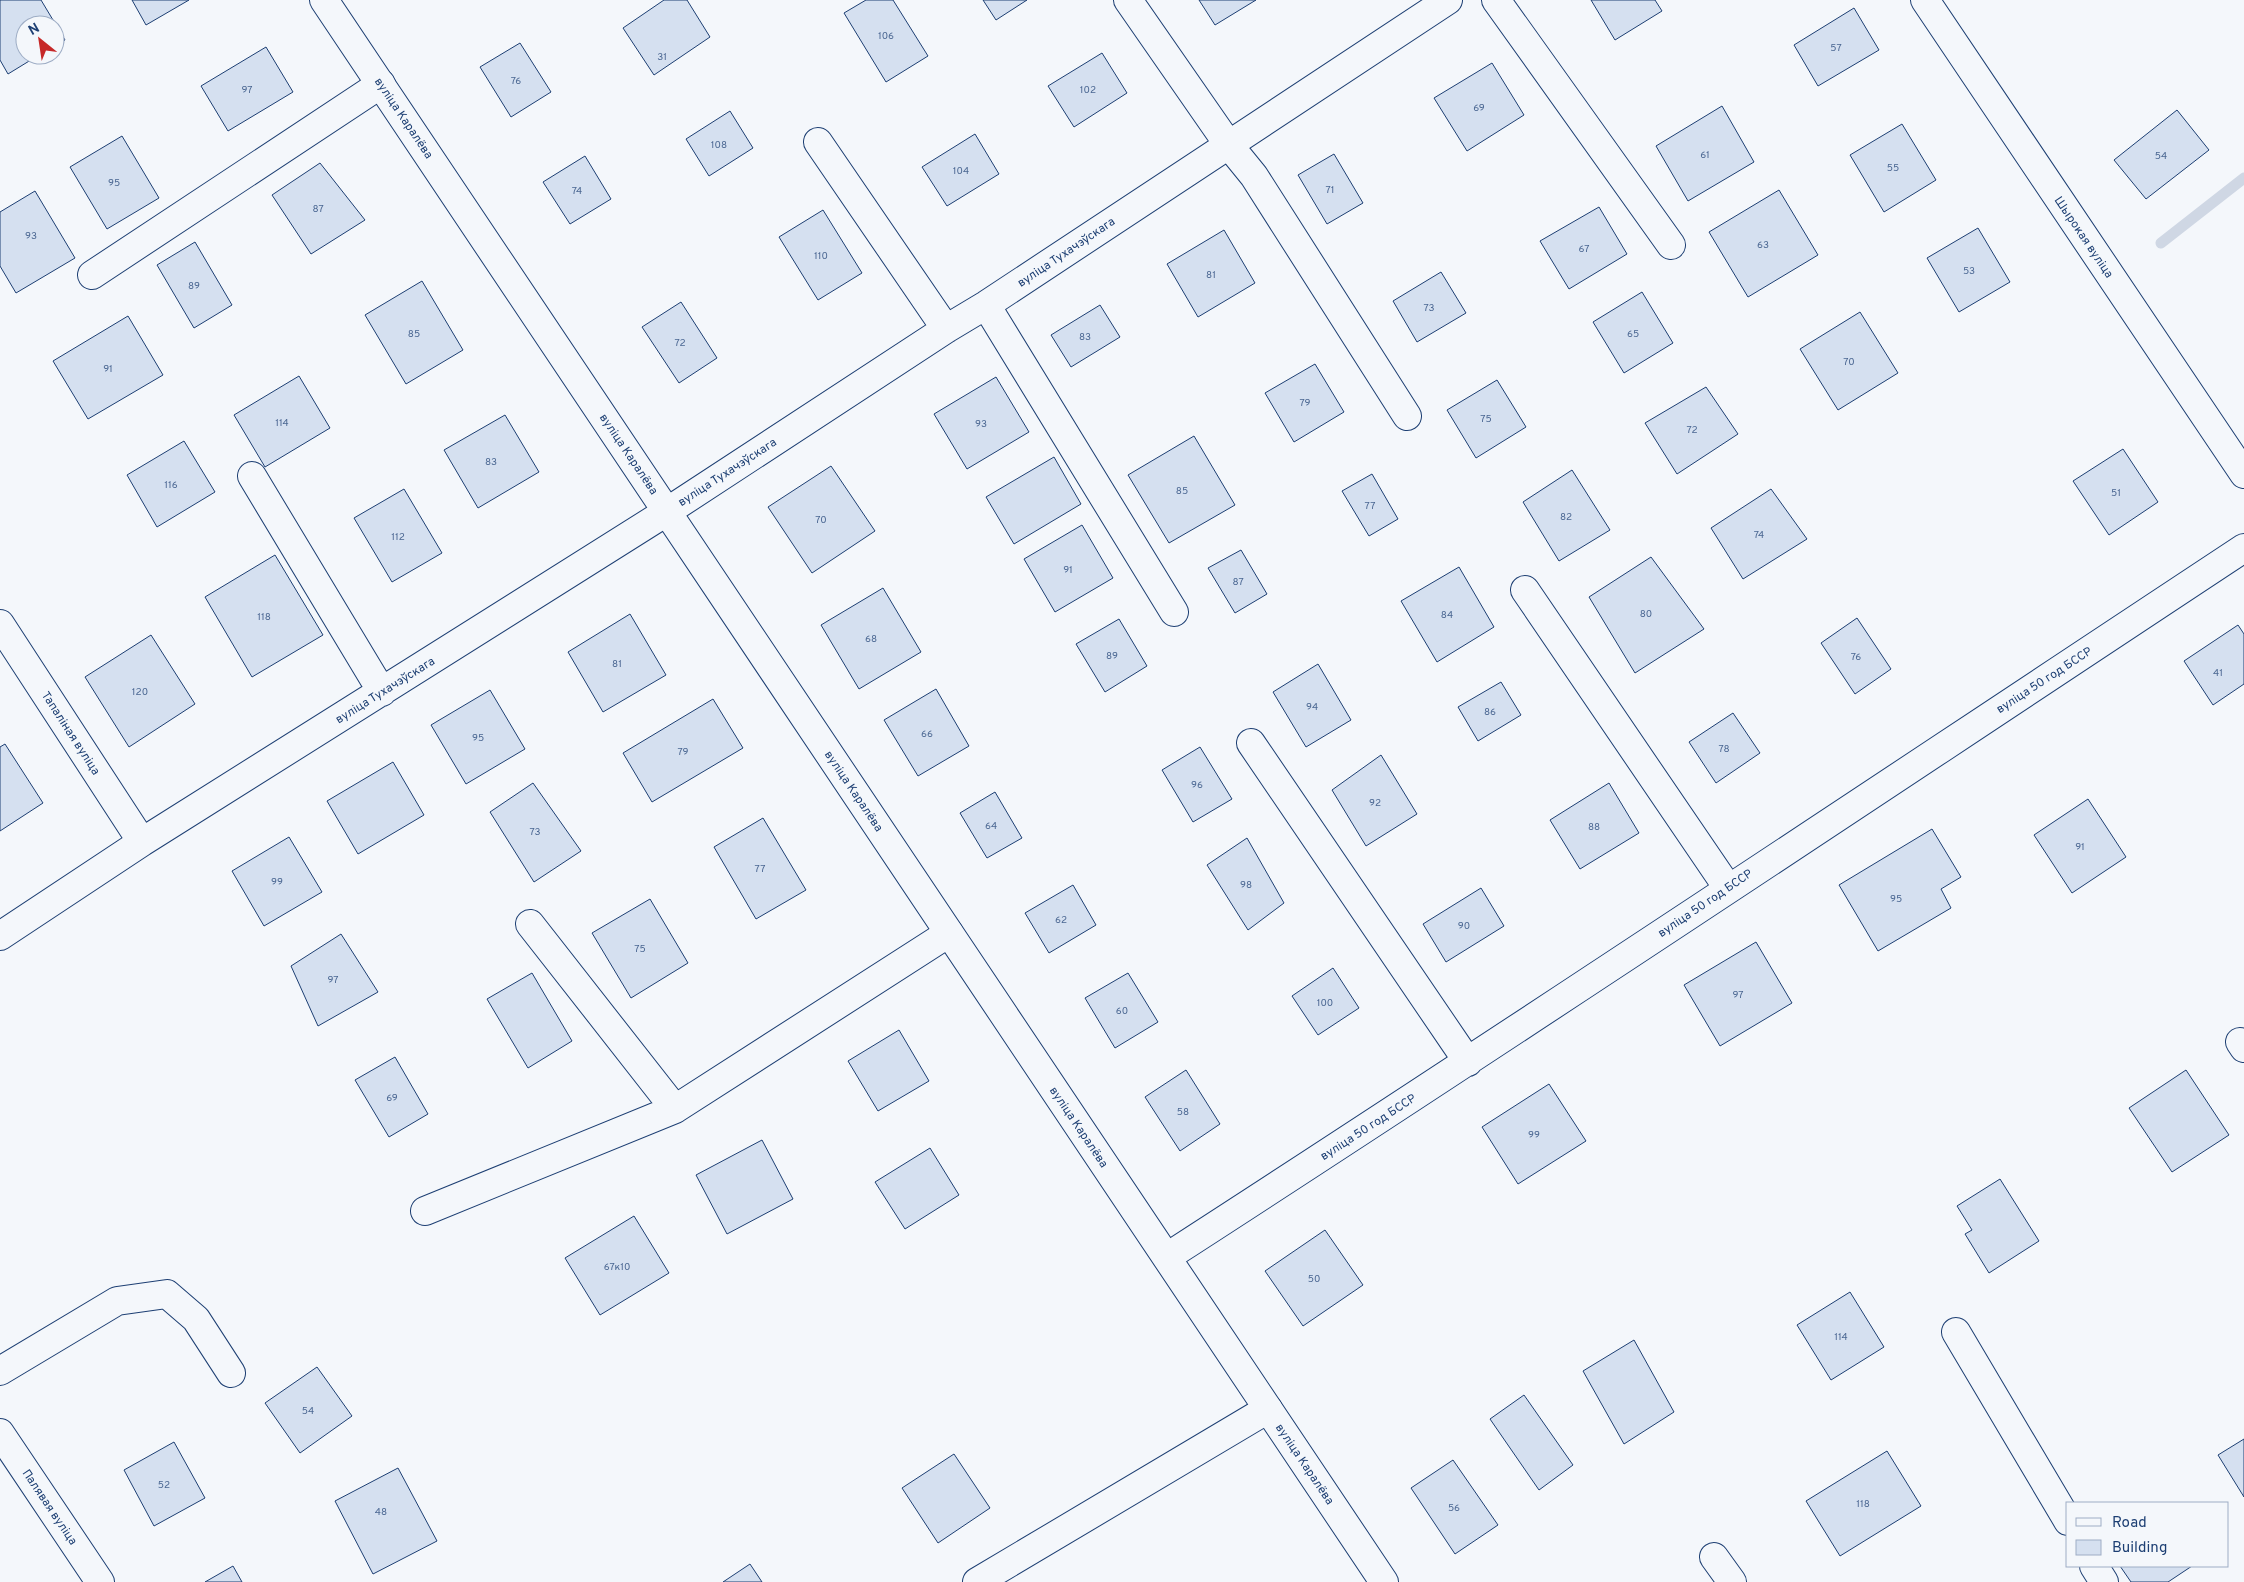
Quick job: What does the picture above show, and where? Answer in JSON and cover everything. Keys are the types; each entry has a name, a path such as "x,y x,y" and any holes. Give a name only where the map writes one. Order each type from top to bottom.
{"street":[{"name":"вуліца Каралёва","path":"324,0 1384,1582"},
{"path":"1128,0 1228,144 1254,176 1406,416"},
{"name":"вуліца Тухачэўскага","path":"0,936 142,842 668,511 946,329 986,305 1448,0"},
{"path":"1496,0 1671,246"},
{"name":"Шырокая вуліца","path":"1925,0 2244,474"},
{"path":"92,275 381,84"},
{"path":"818,142 946,329"},
{"path":"986,305 1174,612"},
{"path":"252,476 382,692"},
{"name":"вуліца 50 год БССР","path":"1167,1257 1468,1062 2244,548"},
{"path":"1525,590 1728,888"},
{"name":"Тапаліная вуліца","path":"0,624 142,842"},
{"path":"1251,743 1468,1062"},
{"path":"530,924 675,1109"},
{"path":"425,1211 675,1109 949,934"},
{"path":"0,1370 117,1301 167,1294 196,1319 231,1373"},
{"path":"1956,1332 2066,1518"},
{"path":"977,1582 1268,1408"},
{"name":"Палявая вуліца","path":"0,1433 100,1582"},
{"path":"1714,1558 1732,1582"},
{"path":"2095,1567 2104,1582"}],"building":[{"path":"0,0 41,0 50,15 15,15 15,65 23,65 8,74 0,60"},
{"path":"132,0 189,0 146,25"},
{"path":"664,0 687,0 710,37 654,75 623,28"},
{"path":"866,0 893,0 928,56 886,82 844,13"},
{"path":"983,0 1027,0 996,20"},
{"path":"1199,0 1256,0 1215,25"},
{"path":"1591,0 1655,0 1662,11 1615,40"},
{"path":"1854,8 1879,50 1818,86 1794,45"},
{"path":"520,43 551,92 511,117 480,67"},
{"path":"266,47 293,92 228,131 201,86"},
{"path":"1102,53 1127,93 1074,127 1048,86"},
{"path":"1492,63 1524,115 1467,151 1434,98"},
{"path":"1722,106 1754,162 1688,201 1656,146"},
{"path":"2177,110 2209,150 2146,199 2114,160"},
{"path":"730,111 753,148 709,176 686,139"},
{"path":"1902,124 1936,180 1884,212 1850,155"},
{"path":"975,134 999,174 947,206 922,167"},
{"path":"122,136 159,198 107,229 70,167"},
{"path":"1334,154 1363,203 1327,224 1298,175"},
{"path":"585,156 611,199 570,224 543,182"},
{"path":"320,163 365,220 311,254 272,195"},
{"path":"1779,190 1818,255 1748,297 1709,232"},
{"path":"35,191 75,258 16,293 0,266 0,212"},
{"path":"1599,207 1627,254 1569,289 1540,241"},
{"path":"823,210 862,273 818,300 779,237"},
{"path":"1978,228 2010,282 1959,312 1927,258"},
{"path":"1224,230 1255,283 1198,317 1167,264"},
{"path":"195,242 232,305 194,328 157,265"},
{"path":"1441,272 1466,313 1417,342 1393,301"},
{"path":"422,281 463,350 406,384 365,315"},
{"path":"1642,292 1673,343 1624,373 1593,322"},
{"path":"681,302 717,358 679,383 642,327"},
{"path":"1100,305 1120,337 1071,367 1051,335"},
{"path":"1860,312 1898,373 1838,410 1800,349"},
{"path":"128,316 163,375 88,419 53,361"},
{"path":"1315,364 1344,412 1294,442 1265,393"},
{"path":"299,376 330,428 265,467 234,415"},
{"path":"996,377 1029,432 967,469 934,414"},
{"path":"1497,380 1526,427 1476,458 1447,410"},
{"path":"1706,387 1738,434 1677,474 1645,423"},
{"path":"505,415 539,472 478,508 444,450"},
{"path":"1194,436 1235,505 1169,543 1128,475"},
{"path":"184,441 215,492 157,527 127,475"},
{"path":"2123,449 2158,502 2109,535 2073,481"},
{"path":"1054,457 1081,504 1014,544 986,497"},
{"path":"831,466 875,531 812,573 768,507"},
{"path":"1572,470 1610,530 1559,561 1523,502"},
{"path":"1372,474 1398,519 1369,536 1342,491"},
{"path":"404,489 442,553 392,582 354,518"},
{"path":"1771,489 1807,539 1743,579 1711,528"},
{"path":"1082,525 1113,578 1055,612 1024,559"},
{"path":"1241,550 1267,594 1235,613 1208,568"},
{"path":"275,555 323,635 252,677 205,597"},
{"path":"1651,557 1704,629 1635,673 1589,597"},
{"path":"1459,567 1494,627 1437,662 1401,601"},
{"path":"883,588 921,652 859,689 821,625"},
{"path":"630,614 666,675 603,712 568,652"},
{"path":"1857,618 1891,669 1855,694 1821,643"},
{"path":"1119,619 1147,666 1105,692 1076,644"},
{"path":"2238,625 2244,634 2244,684 2213,705 2184,661"},
{"path":"151,635 195,704 129,747 85,677"},
{"path":"1318,664 1351,720 1306,747 1273,692"},
{"path":"1501,682 1521,715 1478,741 1458,707"},
{"path":"936,689 969,746 918,776 884,720"},
{"path":"490,690 525,749 466,784 431,725"},
{"path":"713,699 743,748 652,802 623,753"},
{"path":"1733,713 1760,753 1716,783 1689,742"},
{"path":"5,744 43,803 0,831 0,747"},
{"path":"1200,747 1232,799 1193,822 1162,770"},
{"path":"1381,755 1417,814 1366,846 1332,790"},
{"path":"393,762 424,815 358,854 327,801"},
{"path":"533,783 581,851 534,882 490,812"},
{"path":"1609,783 1639,833 1580,869 1550,820"},
{"path":"995,792 1022,838 987,858 960,813"},
{"path":"2088,799 2126,857 2072,893 2034,835"},
{"path":"763,818 806,890 756,919 714,847"},
{"path":"1932,829 1961,877 1941,889 1951,908 1878,951 1839,885"},
{"path":"289,837 322,892 264,926 232,871"},
{"path":"1247,838 1284,903 1248,930 1207,865"},
{"path":"1073,885 1096,925 1049,953 1025,913"},
{"path":"1481,888 1504,926 1446,962 1423,924"},
{"path":"650,899 688,963 631,998 592,933"},
{"path":"341,934 378,992 318,1026 291,966"},
{"path":"1756,942 1792,1003 1720,1046 1684,985"},
{"path":"1333,968 1359,1008 1318,1035 1292,996"},
{"path":"532,973 572,1041 528,1068 487,999"},
{"path":"1128,973 1158,1022 1115,1048 1085,998"},
{"path":"899,1030 929,1081 878,1111 848,1061"},
{"path":"395,1057 428,1114 389,1137 355,1080"},
{"path":"1186,1070 1220,1124 1180,1151 1145,1097"},
{"path":"2186,1070 2229,1135 2172,1172 2129,1108"},
{"path":"1549,1084 1586,1141 1518,1184 1482,1127"},
{"path":"762,1140 793,1199 727,1234 696,1175"},
{"path":"930,1148 959,1195 905,1229 875,1182"},
{"path":"2000,1179 2039,1241 1989,1273 1965,1234 1972,1230 1957,1206"},
{"path":"634,1216 669,1273 600,1315 565,1258"},
{"path":"1325,1230 1363,1285 1303,1326 1265,1271"},
{"path":"1850,1292 1884,1347 1831,1380 1797,1325"},
{"path":"1634,1340 1674,1412 1624,1444 1583,1371"},
{"path":"317,1367 352,1416 300,1453 265,1403"},
{"path":"1524,1395 1573,1465 1539,1490 1490,1419"},
{"path":"2244,1439 2244,1497 2218,1455"},
{"path":"174,1442 205,1498 154,1526 124,1470"},
{"path":"1887,1451 1921,1506 1840,1556 1806,1501"},
{"path":"954,1454 990,1508 938,1543 902,1488"},
{"path":"1453,1460 1498,1525 1455,1554 1411,1488"},
{"path":"398,1468 437,1541 373,1574 335,1501"},
{"path":"750,1564 762,1582 723,1582"},
{"path":"233,1566 242,1582 205,1582"},
{"path":"2121,1567 2190,1567 2168,1582 2131,1582"}],"waterway":[{"path":"2161,243 2244,178"}]}
